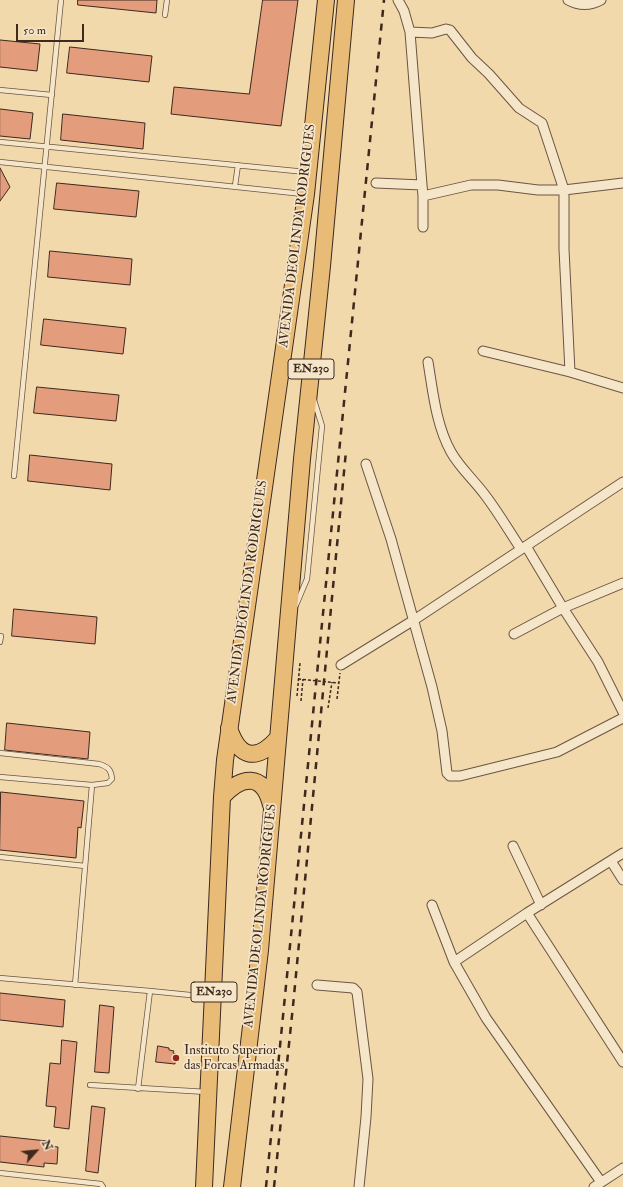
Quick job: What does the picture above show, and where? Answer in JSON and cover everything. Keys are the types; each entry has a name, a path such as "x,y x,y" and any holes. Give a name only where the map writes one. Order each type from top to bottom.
{"highway":[{"name":"AVENIDA DEOLINDA RODRIGUES","path":"204,1187 214,998 222,797 229,727 306,194 326,0"},
{"name":"AVENIDA DEOLINDA RODRIGUES","path":"232,1187 260,950 287,624 346,0"},
{"path":"229,727 236,745 248,753 258,753 264,751 277,739"},
{"path":"222,797 236,784 251,780 259,783 264,788 272,811"}],"street":[{"path":"398,0 404,11 410,32 423,196 423,228"},
{"path":"568,0 574,3 587,5 600,0"},
{"path":"410,32 432,33 446,29 450,30 472,58 489,74 519,108 542,123 564,190 564,249 570,372"},
{"path":"376,183 422,185"},
{"path":"423,196 471,185 498,185 538,190 564,190 623,183"},
{"path":"483,351 570,372 623,388"},
{"path":"428,362 436,411 444,436 451,451 460,466 524,547 598,662 622,706"},
{"path":"366,464 391,539 434,694 442,731 447,773 450,776 460,776 557,752 623,718"},
{"path":"341,665 414,620 623,482"},
{"path":"514,634 563,608 623,583"},
{"path":"513,846 541,905"},
{"path":"454,962 527,913 623,853"},
{"path":"611,861 623,880"},
{"path":"432,905 454,962 486,1018 598,1185 623,1168"},
{"path":"527,913 623,1062"},
{"path":"316,985 353,988 357,992 368,1079 359,1187"}],"lane":[{"path":"14,476 61,0"},
{"path":"166,15 167,0"},
{"path":"0,90 52,95"},
{"path":"0,142 308,172"},
{"path":"0,162 306,194"},
{"path":"235,186 238,165"},
{"path":"0,753 99,764 107,766 111,772 112,779 108,783 92,785 0,777"},
{"path":"75,985 92,785"},
{"path":"0,858 85,866"},
{"path":"0,978 214,998"},
{"path":"138,1089 150,991"},
{"path":"90,1085 208,1092"},
{"path":"0,1173 101,1184 103,1187"}],"path":[{"path":"297,696 300,663"},
{"path":"337,699 341,665"},
{"path":"298,679 339,683"},
{"path":"301,701 303,679"},
{"path":"328,708 332,682"}],"building":[{"path":"78,0 157,0 156,13 78,5"},
{"path":"263,0 298,0 281,126 171,114 174,87 249,94"},
{"path":"0,40 40,44 37,71 0,67"},
{"path":"70,47 152,56 149,82 67,73"},
{"path":"0,109 33,113 30,139 0,136"},
{"path":"63,114 145,123 143,149 61,140"},
{"path":"0,168 10,187 0,201"},
{"path":"57,183 139,191 136,217 54,209"},
{"path":"50,251 132,259 130,285 48,277"},
{"path":"44,319 126,328 123,354 41,345"},
{"path":"37,387 119,395 116,421 34,413"},
{"path":"30,455 112,464 110,490 28,481"},
{"path":"14,609 97,617 95,644 12,636"},
{"path":"7,723 90,732 88,759 5,750"},
{"path":"1,792 84,801 81,828 78,827 76,858 0,850"},
{"path":"0,993 65,1000 63,1027 0,1020"},
{"path":"100,1005 114,1007 109,1073 95,1072"},
{"path":"62,1040 77,1042 69,1129 54,1127 56,1107 46,1106 50,1063 60,1064"},
{"path":"158,1046 169,1048 169,1050 174,1051 173,1053 176,1054 175,1064 156,1062"},
{"path":"92,1106 105,1108 98,1173 86,1171"},
{"path":"0,1136 47,1141 46,1146 58,1147 57,1164 44,1163 44,1167 0,1162"}],"railway":[{"path":"266,1187 384,0"},
{"path":"274,1187 293,1006 346,451"}],"place":[{"name":"Instituto Superior das Forcas Armadas","path":"176,1058"}]}
